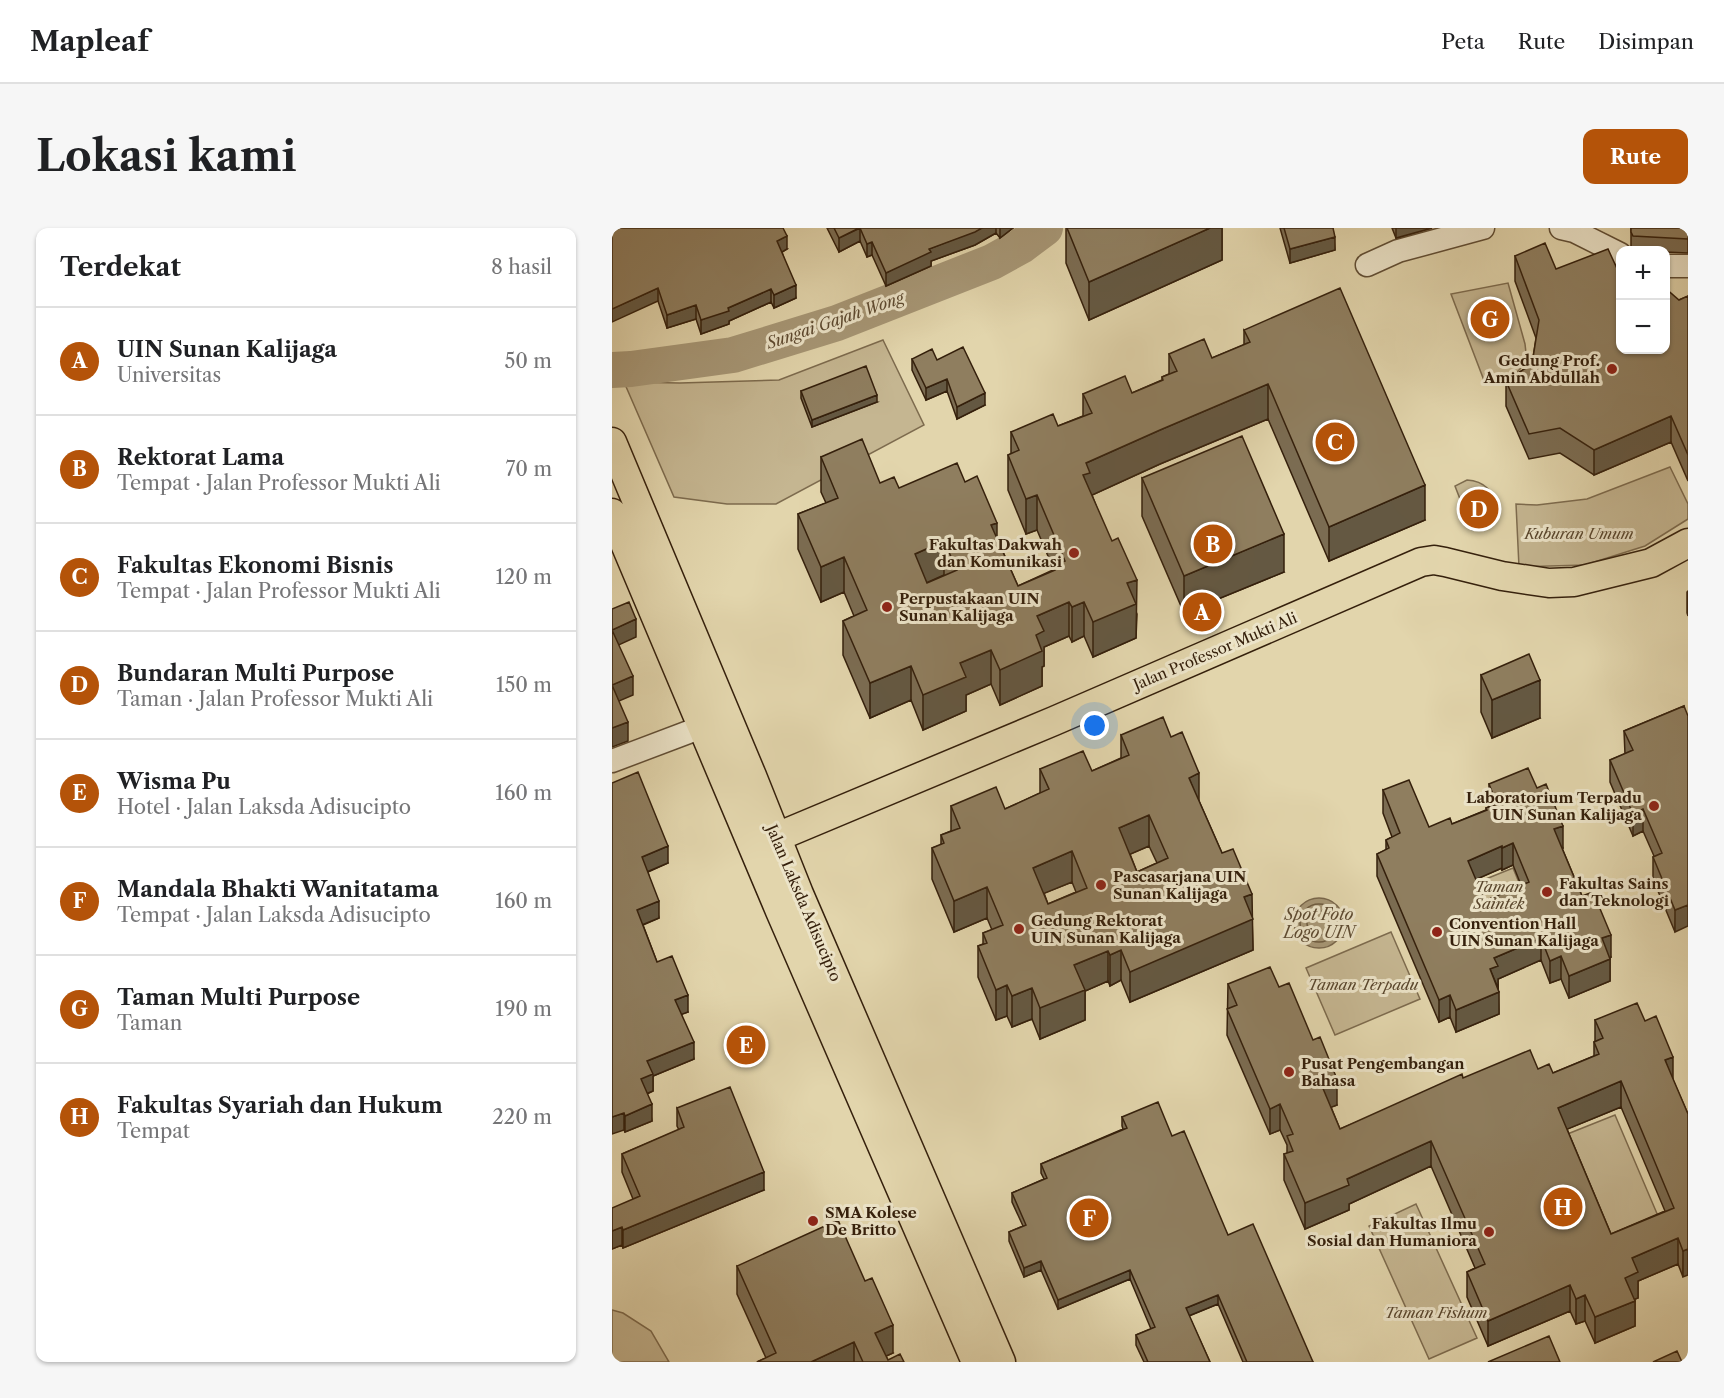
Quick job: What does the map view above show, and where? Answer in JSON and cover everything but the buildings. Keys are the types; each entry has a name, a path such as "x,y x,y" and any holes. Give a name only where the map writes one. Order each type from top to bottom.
{"main road":[{"name":"Jalan Laksda Adisucipto","path":"612,442 765,842"},
{"name":"Jalan Laksda Adisucipto","path":"612,513 702,727 765,842 799,894 963,1301 976,1362"},
{"name":"Jalan Professor Mukti Ali","path":"765,842 1054,721 1421,562 1434,560 1549,584 1574,582 1651,563 1688,543"},
{"name":"Jalan Laksda Adisucipto","path":"963,1301 1001,1362"}],"street":[{"path":"1367,265 1398,251 1483,228"},
{"path":"1561,228 1574,231 1616,252"},
{"path":"1670,266 1688,266"},
{"path":"612,761 702,727"}],"green space":[{"path":"1508,283 1525,344 1527,362 1516,373 1485,383 1451,294"},
{"path":"883,340 924,425 776,504 727,504 674,497 624,382 779,380"},
{"name":"Kuburan Umum","path":"1670,467 1688,504 1688,519 1645,546 1585,565 1519,567 1516,504 1537,505 1587,499"},
{"path":"1467,480 1487,488 1493,496 1495,505 1490,521 1472,530 1455,486"},
{"name":"Taman Saintek","path":"1513,868 1537,926 1486,922 1471,885"},
{"name":"Taman Terpadu","path":"1391,932 1420,999 1335,1035 1306,968"},
{"path":"1615,1115 1664,1230 1612,1252 1565,1135"},
{"name":"Taman Fishum","path":"1416,1204 1477,1338 1429,1359 1369,1226"},
{"path":"612,1310 623,1313 651,1331 669,1362 612,1362"}],"water":[{"name":"Spot Foto Logo UIN","path":"1314,898 1324,898 1337,905 1344,918 1344,928 1337,941 1324,948 1314,948 1305,944 1298,937 1294,928 1294,918 1298,909 1305,902"}],"waterway":[{"name":"Sungai Gajah Wong","path":"612,370 733,355 837,323 992,262 1021,246 1045,228"}],"place":[{"name":"Taman Multi Purpose","path":"1490,319"},
{"name":"Gedung Prof. Amin Abdullah","path":"1612,369"},
{"name":"Fakultas Ekonomi Bisnis","path":"1335,442"},
{"name":"Bundaran Multi Purpose","path":"1479,509"},
{"name":"Rektorat Lama","path":"1213,544"},
{"name":"Fakultas Dakwah dan Komunikasi","path":"1074,553"},
{"name":"Perpustakaan UIN Sunan Kalijaga","path":"887,607"},
{"name":"UIN Sunan Kalijaga","path":"1202,612"},
{"name":"Laboratorium Terpadu UIN Sunan Kalijaga","path":"1654,806"},
{"name":"Pascasarjana UIN Sunan Kalijaga","path":"1101,885"},
{"name":"Fakultas Sains dan Teknologi","path":"1547,892"},
{"name":"Gedung Rektorat UIN Sunan Kalijaga","path":"1019,929"},
{"name":"Convention Hall UIN Sunan Kalijaga","path":"1437,932"},
{"name":"Wisma Pu","path":"746,1045"},
{"name":"Pusat Pengembangan Bahasa","path":"1289,1072"},
{"name":"Fakultas Syariah dan Hukum","path":"1563,1207"},
{"name":"Mandala Bhakti Wanitatama","path":"1089,1218"},
{"name":"SMA Kolese De Britto","path":"813,1221"},
{"name":"Fakultas Ilmu Sosial dan Humaniora","path":"1489,1232"}]}
